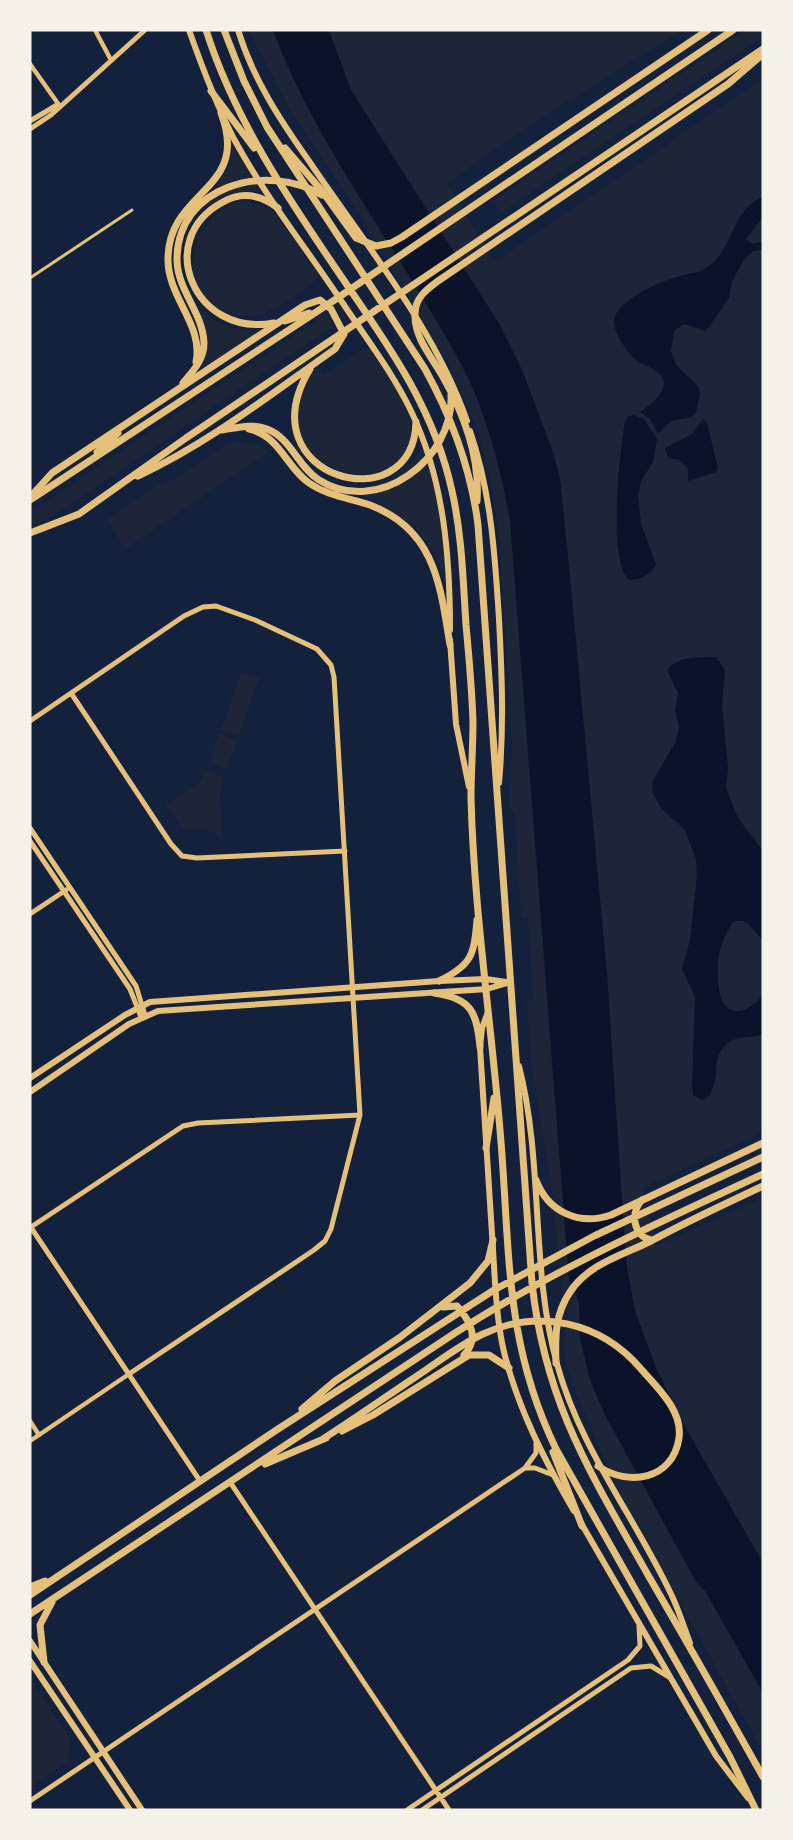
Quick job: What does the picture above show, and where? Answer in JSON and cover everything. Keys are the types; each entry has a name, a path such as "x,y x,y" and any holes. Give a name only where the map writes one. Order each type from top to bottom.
{"main road":[{"path":"189,30 211,91 235,140 383,363 416,422 433,473 442,514 449,573 450,645 456,723 471,797"},
{"path":"206,30 235,106 270,169"},
{"path":"224,30 241,74 267,127 436,389 460,445 476,509"},
{"path":"238,30 249,61 272,106 426,333 448,373 473,438 494,537 504,730 498,796"},
{"path":"267,127 322,191 352,234 362,243 376,246 391,243 708,30"},
{"path":"30,499 333,301 660,77 733,30"},
{"path":"30,533 79,514 186,438 763,49"},
{"path":"763,54 728,84 420,296 416,307 416,325 420,339 444,379 463,421 476,470 476,509 535,1306 553,1387 583,1460 763,1777"},
{"path":"211,91 270,169 399,362 420,399 437,437 456,509 462,558 473,722 471,797 478,909 496,1087 512,1306 526,1372 582,1526"},
{"path":"193,371 197,356 196,336 172,289 168,251 183,214 218,177 226,162 229,140 221,113"},
{"path":"176,390 200,361 204,347 202,332 179,277 178,250 184,229 192,214 215,193 245,181 284,180 316,192 346,217"},
{"path":"278,208 262,198 237,196 210,210 191,238 188,257 191,278 207,305 224,318 257,324 300,317 333,301"},
{"path":"30,499 52,473 309,302 320,300 328,306 343,328 340,343 219,431 173,460 121,484"},
{"path":"348,329 324,350 303,379 294,402 294,423 304,451 324,470 351,479 373,478 393,470 407,456 414,440 416,422"},
{"path":"219,431 241,427 262,427 277,434 318,480 338,488 371,490 397,483 422,465 437,446 448,420 451,398 448,373"},
{"path":"83,465 133,419"},
{"path":"241,427 267,436 301,477 317,488 382,510 415,536 438,575 450,645"},
{"path":"439,981 458,970 470,959 474,951 478,909"},
{"path":"30,1078 140,1006 156,1001 439,981 486,979 510,982"},
{"path":"30,1092 143,1016 158,1011 487,989 510,982"},
{"path":"434,993 454,996 467,1005 477,1023 498,1320 508,1368 536,1442 582,1526 721,1764 755,1808"},
{"path":"480,1047 482,1028 489,1011"},
{"path":"515,1050 532,1129 545,1304 556,1363 574,1414 598,1466 672,1596 700,1665"},
{"path":"486,1148 496,1087"},
{"path":"536,1180 545,1197 566,1214 591,1220 611,1215 763,1143"},
{"path":"30,1595 343,1387 524,1272 594,1236 763,1157"},
{"path":"30,1614 455,1333 549,1276 763,1174"},
{"path":"556,1363 555,1333 560,1311 571,1290 584,1276 643,1244 763,1186"},
{"path":"644,1199 635,1209 636,1226 642,1237 651,1240"},
{"path":"279,1429 335,1382 436,1311 481,1272 490,1256 493,1239"},
{"path":"436,1311 448,1305 457,1306 471,1326 473,1336 470,1346 458,1359"},
{"path":"323,1439 463,1345 490,1331 537,1321 579,1326 610,1341 629,1356 664,1397 679,1424 678,1446 664,1467 641,1478 614,1475 598,1466"},
{"path":"248,1472 373,1415 458,1359 469,1355 485,1354 499,1359 508,1368"},
{"path":"540,1415 563,1464 730,1757 755,1808"},
{"path":"30,1587 59,1576"},
{"path":"44,1662 39,1625 56,1597"},
{"path":"30,1641 142,1810"},
{"path":"30,1661 130,1810"}],"street":[{"path":"95,30 111,60"},
{"path":"30,129 51,115 59,105 145,30"},
{"path":"30,64 59,105"},
{"path":"30,121 59,105"},
{"path":"30,278 132,210"},
{"path":"30,721 184,616 209,606 230,610 310,644 328,660 334,677 360,1115 331,1229 325,1241 30,1441"},
{"path":"70,693 165,836 182,855 197,858 345,851"},
{"path":"30,828 67,889"},
{"path":"30,841 136,986 143,1016"},
{"path":"30,914 67,889"},
{"path":"200,1481 30,1227 183,1126 198,1123 360,1115"},
{"path":"30,1421 39,1435"},
{"path":"30,1801 525,1468 536,1453 536,1442"},
{"path":"525,1468 535,1468 553,1475"},
{"path":"230,1482 449,1810"},
{"path":"407,1810 628,1660 640,1646 638,1621"},
{"path":"422,1810 631,1668 651,1666 670,1678"}],"shaded area":[{"path":"248,30 682,30 532,124 447,183 495,262 763,79 763,1132 644,1187 655,1246 763,1198 763,1752 618,1490 574,1387 565,1359 564,1343 568,1315 562,1289 552,1191 531,1061 527,1000 533,999 528,917 521,917 515,815 509,806 512,742 499,536 492,488 478,430 448,363 359,214 293,114"},
{"path":"273,30 329,30 351,90 500,325 522,370 553,452 560,478 607,973 626,1261 635,1311 656,1368 684,1425 763,1563 763,1693 705,1591 696,1582 604,1413 590,1380 580,1339 579,1302 569,1280 510,521 491,438 462,365 322,134 287,65"},
{"path":"746,30 763,30 763,36 501,213 493,200"},
{"path":"233,145 263,191 233,193 205,208 228,166"},
{"path":"763,197 763,217 746,239 752,244 763,241 763,249 752,252 744,260 732,281 729,298 706,331 684,324 674,331 671,351 676,365 698,386 700,394 696,413 691,417 672,421 658,433 649,418 640,412 660,394 664,382 662,376 636,360 625,347 614,326 617,313 623,305 643,291 676,277 703,270 715,261 745,210"},
{"path":"242,200 272,209 320,277 279,306 252,316 230,314 212,305 200,290 194,271 195,250 202,230 218,213"},
{"path":"197,306 211,318 227,326 243,330 262,330 202,369 207,337"},
{"path":"327,313 334,326 30,531 30,513"},
{"path":"368,346 399,395 410,427 408,448 398,462 381,471 361,474 340,471 321,462 306,447 297,413 303,392 316,367 323,376"},
{"path":"634,415 644,419 657,439 653,462 641,481 638,495 641,523 656,565 644,576 629,580 622,569 618,551 617,504 625,421 629,416"},
{"path":"703,419 707,423 718,468 716,472 688,481 688,469 679,460 668,458 665,448 692,434"},
{"path":"237,441 260,446 268,453 125,549 107,520 155,487 177,478 223,446"},
{"path":"423,448 439,507 448,586 431,549 421,535 395,514 344,487 369,486 389,480 415,459"},
{"path":"716,657 725,670 722,705 728,767 726,788 738,818 763,851 763,939 747,923 733,922 719,952 718,984 722,1001 734,1011 745,1010 763,994 763,1031 761,1035 736,1039 725,1046 720,1052 712,1090 707,1098 701,1100 693,1095 692,1086 695,997 682,969 690,940 697,876 696,859 685,830 662,809 653,794 652,782 676,741 679,726 675,711 678,693 667,670 683,660"},
{"path":"241,672 259,678 239,736 221,730"},
{"path":"219,734 237,740 227,769 209,762"},
{"path":"206,770 224,777 220,791 222,837 205,829 183,830 165,805 201,782"},
{"path":"30,1678 71,1740 67,1762 30,1787"}]}
